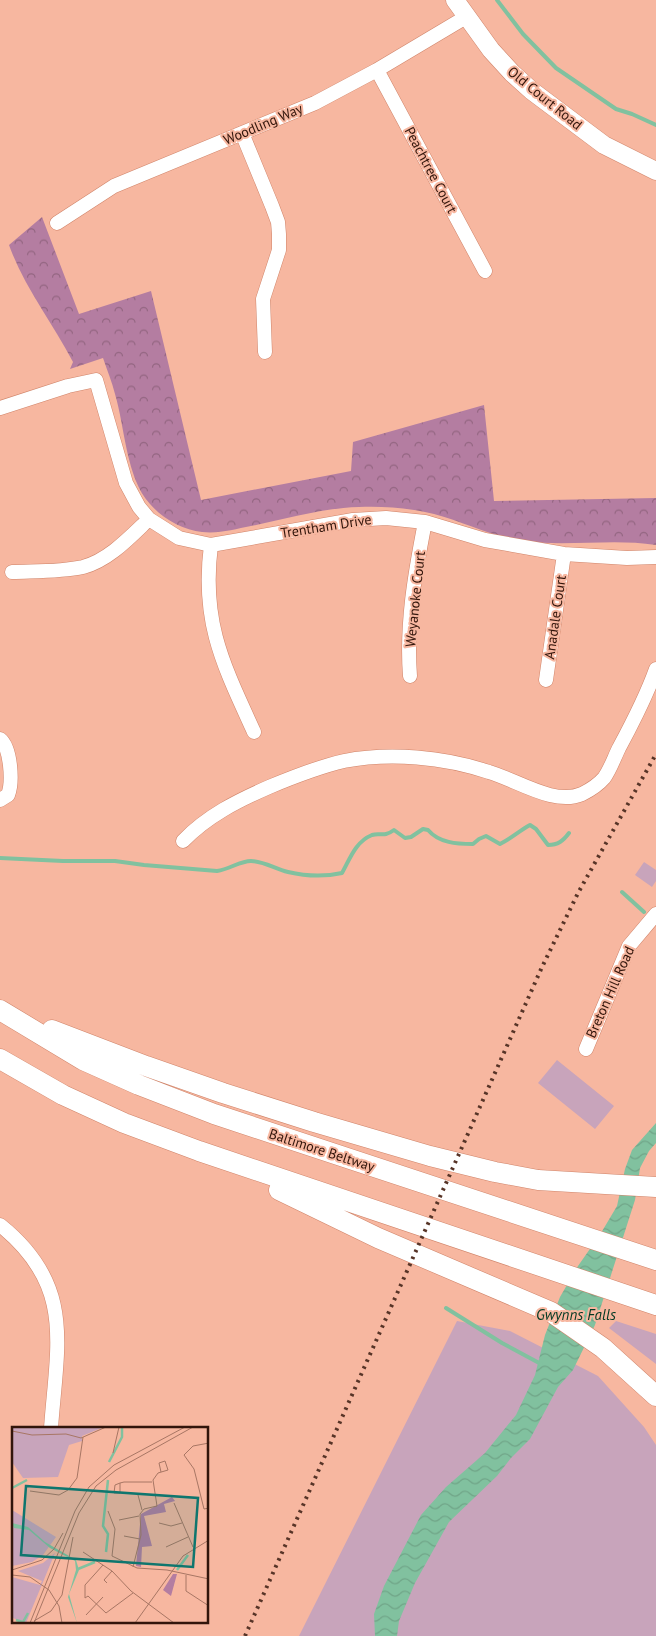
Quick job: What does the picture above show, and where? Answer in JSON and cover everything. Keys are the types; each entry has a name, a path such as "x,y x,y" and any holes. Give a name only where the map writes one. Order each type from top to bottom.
{"highway":[{"path":"0,1009 146,1066 314,1122 430,1156 495,1172 538,1180 653,1186"},
{"name":"Baltimore Beltway","path":"0,1009 83,1060 139,1085 198,1108 656,1260"},
{"path":"0,1059 63,1095 124,1123 199,1152 656,1305"},
{"path":"199,1152 378,1238 551,1312 604,1348 656,1396"}],"main road":[{"name":"Old Court Road","path":"455,0 491,50 512,73 546,102 604,145 656,171"}],"street":[{"name":"Woodling Way","path":"57,223 114,186 315,103 377,70 466,17"},
{"name":"Peachtree Court","path":"377,70 485,271"},
{"path":"242,133 278,222 279,250 263,299 265,352"},
{"name":"Trentham Drive","path":"0,408 68,386 96,380 126,483 138,507 149,519 179,538 211,545 353,520 386,518 425,522 485,540 564,554 656,558"},
{"path":"12,572 57,570 84,566 106,555 122,544 149,519"},
{"name":"Weyanoke Court","path":"410,676 408,652 412,592 425,522"},
{"path":"211,545 208,588 213,632 224,664 254,732"},
{"name":"Anadale Court","path":"546,680 564,554"},
{"path":"183,841 192,831 224,808 244,798 316,769 343,761 403,757 467,766 517,782 548,796 569,797 580,795 593,788 604,778 639,711 656,669"},
{"path":"0,739 8,749 10,780 8,795 0,800"},
{"name":"Breton Hill Road","path":"586,1049 629,946 656,914"},
{"path":"0,1225 29,1251 45,1278 54,1302 58,1319 58,1336 51,1427"}],"shaded area":[{"path":"644,862 656,870 656,881 652,887 635,875"},
{"path":"557,1060 614,1106 595,1129 538,1083"},
{"path":"457,1321 510,1331 598,1376 644,1427 656,1445 656,1636 299,1636"},
{"path":"616,1321 656,1334 656,1364 609,1328"}],"green space":[{"path":"42,217 79,314 151,291 201,500 351,471 353,442 484,405 494,501 656,498 656,545 623,542 540,543 524,541 490,533 434,514 387,507 332,509 233,530 215,532 195,531 174,523 150,504 136,480 127,452 115,394 103,358 70,369 73,362 30,290 15,260 9,245"}],"water":[{"name":"Gwynns Falls","path":"656,1123 656,1143 649,1151 640,1168 635,1200 595,1325 573,1370 558,1387 530,1439 511,1458 497,1476 449,1522 415,1583 399,1621 397,1636 375,1636 374,1614 384,1586 421,1515 446,1487 485,1453 516,1415 535,1375 545,1335 560,1297 617,1206 625,1169 632,1150"}],"waterway":[{"path":"497,0 523,34 556,68 616,109 656,125"},
{"path":"0,858 115,861 217,871 251,861 260,862 283,871 321,875 342,873 361,842 372,835 387,834 394,830 405,838 411,837 423,829 428,830 437,838 467,844 473,844 486,836 500,844 530,825 536,829 548,845 560,842 569,833"},
{"path":"622,892 644,912"},
{"path":"446,1308 502,1343 541,1364"}],"railway":[{"path":"245,1636 542,967 578,893 656,754"}]}
